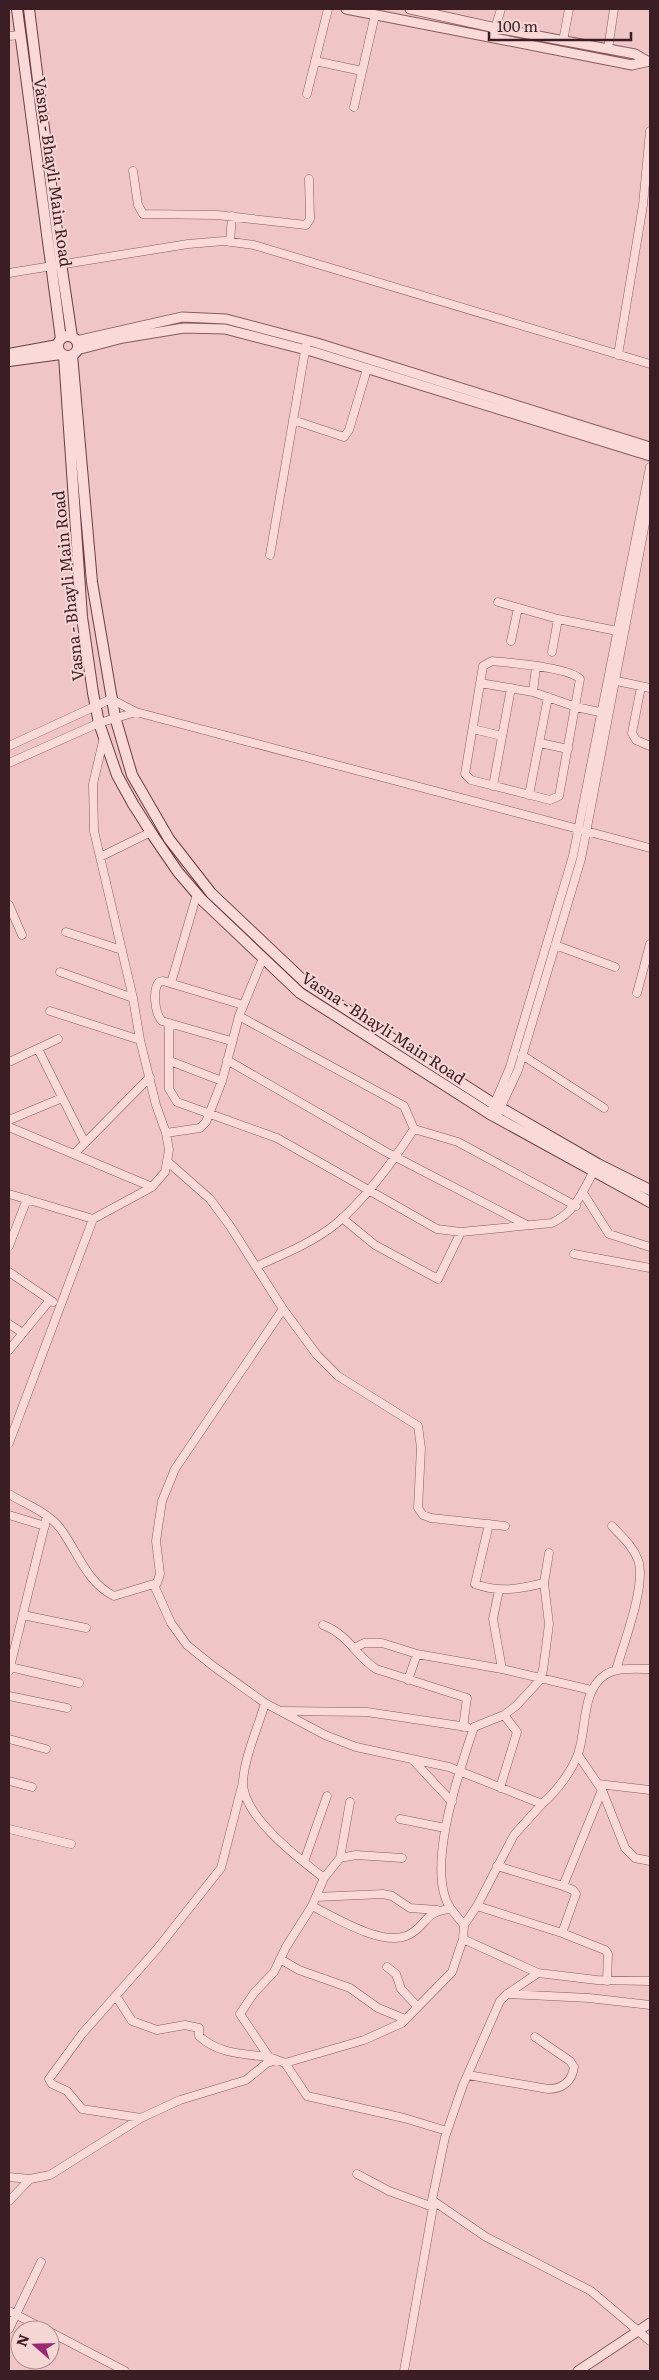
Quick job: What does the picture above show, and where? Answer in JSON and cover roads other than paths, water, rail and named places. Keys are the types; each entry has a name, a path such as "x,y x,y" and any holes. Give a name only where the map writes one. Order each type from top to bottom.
{"main road":[{"name":"Vasna - Bhayli Main Road","path":"17,9 68,347 92,582 111,699 129,767 142,795 169,839 211,894 307,984 495,1111"},
{"name":"Vasna - Bhayli Main Road","path":"29,9 56,264"},
{"name":"Vasna - Bhayli Main Road","path":"68,347 82,617 100,723 117,775 132,804 178,872 197,894 300,993 495,1111 596,1168 650,1202"},
{"path":"9,354 68,347"},
{"path":"9,361 68,347"},
{"name":"Vasna - Bhayli Main Road","path":"596,1168 650,1190"}],"street":[{"path":"307,94 328,9"},
{"path":"346,9 491,39 632,65 649,61"},
{"path":"410,9 496,28 635,54 649,61"},
{"path":"491,39 496,28 500,9"},
{"path":"562,41 569,9"},
{"path":"608,49 614,9"},
{"path":"354,107 375,15"},
{"path":"9,36 20,35"},
{"path":"315,61 362,71"},
{"path":"618,355 647,206 650,131"},
{"path":"133,171 138,205 143,214 232,216 306,225 310,219 309,179"},
{"path":"230,242 232,216"},
{"path":"9,273 188,244 230,242 254,245 287,253 650,364"},
{"path":"68,347 182,317 202,317 253,325 307,340 650,447"},
{"path":"68,347 202,327 250,334 650,456"},
{"path":"270,555 307,340"},
{"path":"293,420 344,436 348,430 367,369"},
{"path":"495,1111 582,829 621,632 650,466"},
{"path":"621,632 650,497"},
{"path":"498,602 558,619 621,632"},
{"path":"511,641 518,608"},
{"path":"552,652 558,619"},
{"path":"486,662 536,666 579,677 576,707 560,796 550,800 471,780 465,774 483,666 486,662"},
{"path":"533,692 536,666"},
{"path":"612,680 650,688"},
{"path":"480,683 533,692 576,707 605,713"},
{"path":"641,687 632,732 636,740 650,746"},
{"path":"493,786 511,688"},
{"path":"530,795 548,697"},
{"path":"9,746 111,699 136,712 650,848"},
{"path":"9,763 100,723 136,712"},
{"path":"473,729 502,736"},
{"path":"10,1438 93,1219 152,1187 165,1172 168,1162 166,1133 156,1105 140,1040 133,998 94,831 93,784 104,737"},
{"path":"540,743 568,749"},
{"path":"495,1111 518,1070 580,860 582,829"},
{"path":"100,856 151,832"},
{"path":"171,983 197,894"},
{"path":"9,905 22,936"},
{"path":"66,932 122,950"},
{"path":"637,993 650,944"},
{"path":"555,945 615,967"},
{"path":"166,1133 200,1128 210,1114 222,1081 231,1041 243,1004 263,958"},
{"path":"60,972 133,998"},
{"path":"231,1041 162,1022 158,1016 155,988 159,982 171,983 243,1004"},
{"path":"50,1011 140,1040"},
{"path":"239,1016 404,1106 414,1129"},
{"path":"168,1024 169,1089 177,1102 277,1138 371,1189 427,1224 445,1232 552,1223 564,1217 576,1206 596,1168"},
{"path":"9,1062 58,1039"},
{"path":"38,1049 85,1143"},
{"path":"522,1055 604,1108"},
{"path":"227,1060 396,1157 529,1225"},
{"path":"170,1061 222,1081"},
{"path":"74,1154 150,1077"},
{"path":"9,1120 62,1098"},
{"path":"9,1127 152,1187"},
{"path":"257,1266 294,1250 342,1218 371,1189 396,1157 414,1129"},
{"path":"414,1129 458,1142 576,1206"},
{"path":"168,1162 210,1199 257,1266 283,1309 318,1355 338,1376 418,1426 421,1448 418,1508 423,1515 430,1518 506,1526"},
{"path":"582,1193 609,1234 650,1247"},
{"path":"9,1194 93,1219"},
{"path":"9,1246 27,1199"},
{"path":"342,1218 375,1245 438,1279 461,1232"},
{"path":"574,1254 650,1268"},
{"path":"9,1272 60,1306"},
{"path":"9,1350 50,1300"},
{"path":"9,1494 47,1516 60,1526 89,1576 103,1591 114,1596 154,1585 159,1579 160,1574 156,1541 162,1501 175,1469 283,1309"},
{"path":"9,1324 23,1333"},
{"path":"9,1515 46,1526"},
{"path":"47,1516 9,1669 79,1683"},
{"path":"489,1524 475,1584 499,1590 515,1590 544,1583"},
{"path":"612,1526 632,1547 640,1572 636,1599 616,1670"},
{"path":"280,1711 368,1712 463,1727 474,1727 504,1715 516,1706 540,1680 543,1670 548,1624 544,1583 549,1553"},
{"path":"154,1585 171,1623 187,1645 265,1703 325,1735 356,1747 459,1770 542,1804"},
{"path":"499,1590 493,1619 502,1669"},
{"path":"23,1615 86,1628"},
{"path":"323,1625 336,1630 376,1669 467,1698 463,1727"},
{"path":"355,1648 364,1642 382,1643 417,1654 502,1669 540,1680 591,1690"},
{"path":"408,1680 417,1654"},
{"path":"285,2063 322,2050 364,2040 405,2019 452,1972 463,1939 464,1925 477,1906 514,1835 561,1782 578,1755 591,1690 606,1674 616,1670 650,1669"},
{"path":"9,1696 67,1708"},
{"path":"140,2118 82,2109 68,2091 52,2084 49,2079 82,2034 157,1949 221,1868 265,1703"},
{"path":"500,1788 517,1732 504,1715"},
{"path":"464,1925 445,1902 440,1884 445,1828 459,1770 474,1727"},
{"path":"9,1739 46,1749"},
{"path":"578,1755 600,1787 625,1848 636,1858 650,1861"},
{"path":"411,1758 452,1802"},
{"path":"9,1781 32,1786"},
{"path":"243,1781 247,1803 266,1827 324,1878"},
{"path":"600,1787 650,1790"},
{"path":"564,1886 600,1787"},
{"path":"304,1862 327,1796"},
{"path":"272,2058 240,2014 252,1995 274,1972 312,1906 324,1878 340,1858 350,1802"},
{"path":"400,1818 445,1828"},
{"path":"9,1829 71,1844"},
{"path":"340,1858 356,1856 402,1858"},
{"path":"497,1866 573,1890 576,1894 562,1933"},
{"path":"316,1897 383,1894 392,1896 410,1908 451,1909"},
{"path":"312,1906 356,1928 395,1938 406,1936 437,1910"},
{"path":"477,1906 562,1933 605,1950 608,1954 607,1981"},
{"path":"463,1939 538,1973 607,1981 650,1981"},
{"path":"280,1959 299,1970 350,1988 378,2008 405,2019"},
{"path":"387,1967 396,1974 401,1989 417,2006"},
{"path":"404,2371 432,2204 447,2131 463,2085 500,2001 538,1973"},
{"path":"507,1994 589,1998 650,2005"},
{"path":"116,1996 132,2020 156,2030 185,2025 198,2028 199,2036 208,2044 232,2053 272,2058 285,2063 306,2096 404,2118 447,2131"},
{"path":"468,2075 548,2089 556,2089 564,2085 572,2077 574,2067 570,2061 536,2037"},
{"path":"9,2177 30,2179 50,2175 140,2118 180,2100 246,2080 272,2058"},
{"path":"357,2174 389,2191 432,2204 486,2236 591,2291 650,2341"},
{"path":"9,2201 30,2179"},
{"path":"9,2329 12,2313 41,2262"},
{"path":"12,2313 26,2320"},
{"path":"578,2371 650,2323"},
{"path":"60,2337 125,2371"}]}
